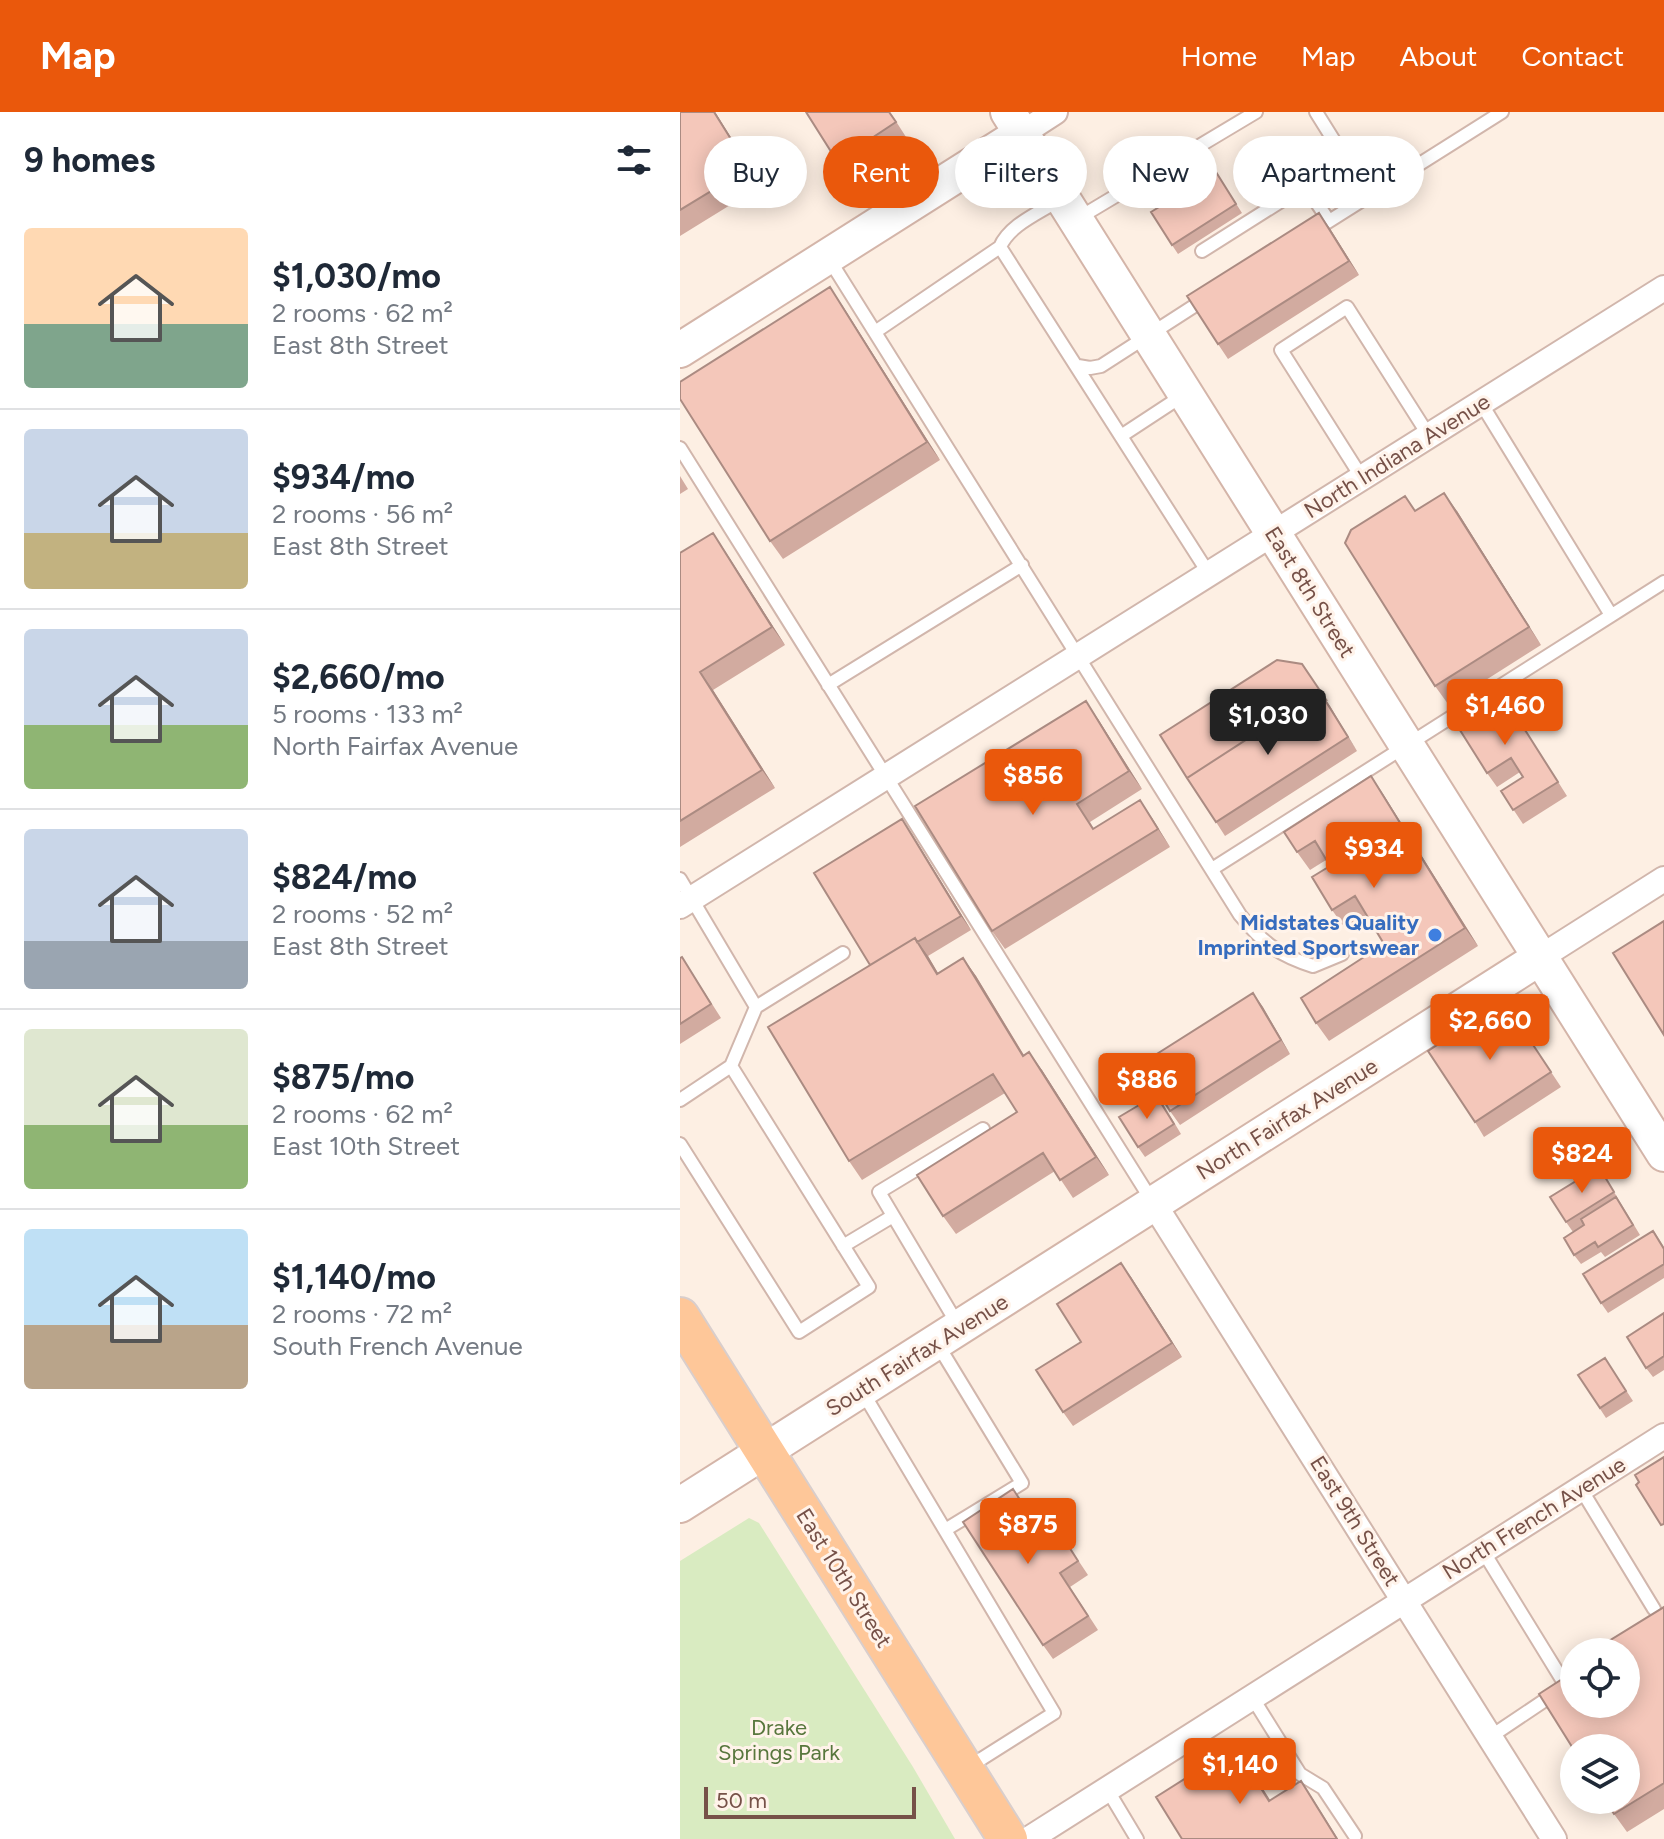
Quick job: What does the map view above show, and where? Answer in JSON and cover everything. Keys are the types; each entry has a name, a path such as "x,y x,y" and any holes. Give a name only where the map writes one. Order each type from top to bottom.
{"main road":[{"name":"East 10th Street","path":"680,1317 1008,1839"}],"street":[{"path":"680,350 828,256 1014,123 1055,112"},
{"name":"East 8th Street","path":"1014,123 1664,1154"},
{"name":"North Indiana Avenue","path":"684,895 886,777 1664,288"},
{"name":"North Fairfax Avenue","path":"1154,1204 1664,879"},
{"name":"South Fairfax Avenue","path":"680,1505 1154,1204"},
{"name":"East 9th Street","path":"1154,1204 1554,1839"},
{"name":"North French Avenue","path":"1029,1839 1664,1436"}],"lane":[{"path":"875,332 1000,247 1014,229 1068,209 1256,112"},
{"path":"1316,112 1331,136"},
{"path":"1303,237 1502,112"},
{"path":"1202,251 1272,208"},
{"path":"1320,208 1329,221"},
{"path":"1000,247 1209,574"},
{"path":"828,256 1247,923 1261,940 1286,957 1313,966 1342,954"},
{"path":"1078,366 1101,366 1212,295"},
{"path":"1362,478 1281,350 1347,307 1429,436"},
{"path":"1121,436 1185,394"},
{"path":"1481,403 1611,615"},
{"path":"680,448 1154,1204"},
{"path":"828,685 1022,565"},
{"path":"1212,869 1664,582"},
{"path":"684,895 756,1007"},
{"path":"680,1100 731,1066 756,1007 843,953"},
{"path":"680,1144 799,1332 869,1287 731,1066"},
{"path":"945,1530 1022,1483 879,1192 983,1129"},
{"path":"843,1246 893,1216"},
{"path":"861,1390 1054,1713 964,1770"},
{"path":"1581,1489 1654,1609"},
{"path":"1483,1551 1566,1686 1490,1737"},
{"path":"1252,1697 1300,1774 1323,1788 1355,1836"},
{"path":"1107,1789 1137,1839"}],"green space":[{"name":"Drake Springs Park","path":"749,1518 759,1523 955,1839 680,1839 680,1561"}],"building":[{"path":"680,112 714,112 729,136 704,136 704,195 680,210"},
{"path":"806,112 889,112 896,122 875,136 823,136 823,139"},
{"path":"1217,174 1233,199 1233,206 1172,245 1151,212 1158,208 1217,208"},
{"path":"1319,213 1349,261 1218,344 1187,296"},
{"path":"830,287 927,442 770,541 680,399 680,382"},
{"path":"1444,493 1529,627 1435,686 1345,543 1351,530 1405,496 1415,511"},
{"path":"713,533 772,627 700,672 762,770 680,821 680,553"},
{"path":"1277,660 1302,664 1327,701 1320,692 1187,778 1160,735"},
{"path":"1499,689 1558,782 1513,810 1501,791 1523,777 1511,758 1487,773 1453,719"},
{"path":"1320,692 1348,737 1216,822 1187,778"},
{"path":"1086,701 1129,771 1077,804 1093,829 1140,800 1158,829 992,931 915,806"},
{"path":"1371,776 1465,928 1316,1023 1301,998 1384,944 1355,896 1332,910 1312,877 1330,866 1315,841 1297,852 1284,832"},
{"path":"902,819 961,916 917,942 915,938 870,965 814,873"},
{"path":"1664,921 1664,1035 1613,953"},
{"path":"915,938 937,974 963,958 1023,1056 1029,1052 1096,1157 1060,1180 1043,1153 943,1216 917,1175 1017,1112 993,1074 849,1161 768,1027"},
{"path":"680,958 711,1004 680,1024"},
{"path":"1253,993 1281,1040 1170,1111 1141,1064"},
{"path":"1504,1001 1551,1072 1475,1122 1428,1051"},
{"path":"1156,1095 1174,1124 1138,1147 1119,1117"},
{"path":"1599,1167 1614,1192 1566,1222 1550,1197"},
{"path":"1616,1197 1633,1225 1598,1247 1595,1242 1574,1255 1564,1238 1584,1225 1581,1219"},
{"path":"1653,1231 1664,1249 1664,1264 1601,1303 1583,1274"},
{"path":"1121,1263 1172,1343 1063,1412 1036,1370 1081,1342 1057,1304"},
{"path":"1664,1313 1664,1356 1646,1368 1627,1337"},
{"path":"1605,1358 1626,1391 1600,1408 1578,1375"},
{"path":"1664,1457 1664,1524 1661,1525 1636,1485 1639,1482 1635,1475"},
{"path":"1013,1489 1051,1548 1064,1539 1078,1561 1060,1573 1088,1616 1043,1645 963,1522"},
{"path":"1664,1607 1664,1783 1640,1798 1640,1734 1564,1734 1539,1694 1560,1680 1560,1718 1640,1718 1640,1638 1614,1638"},
{"path":"1235,1747 1269,1801 1301,1781 1337,1839 1182,1839 1156,1797"}],"place":[{"name":"Midstates Quality Imprinted Sportswear","path":"1435,935"}]}
